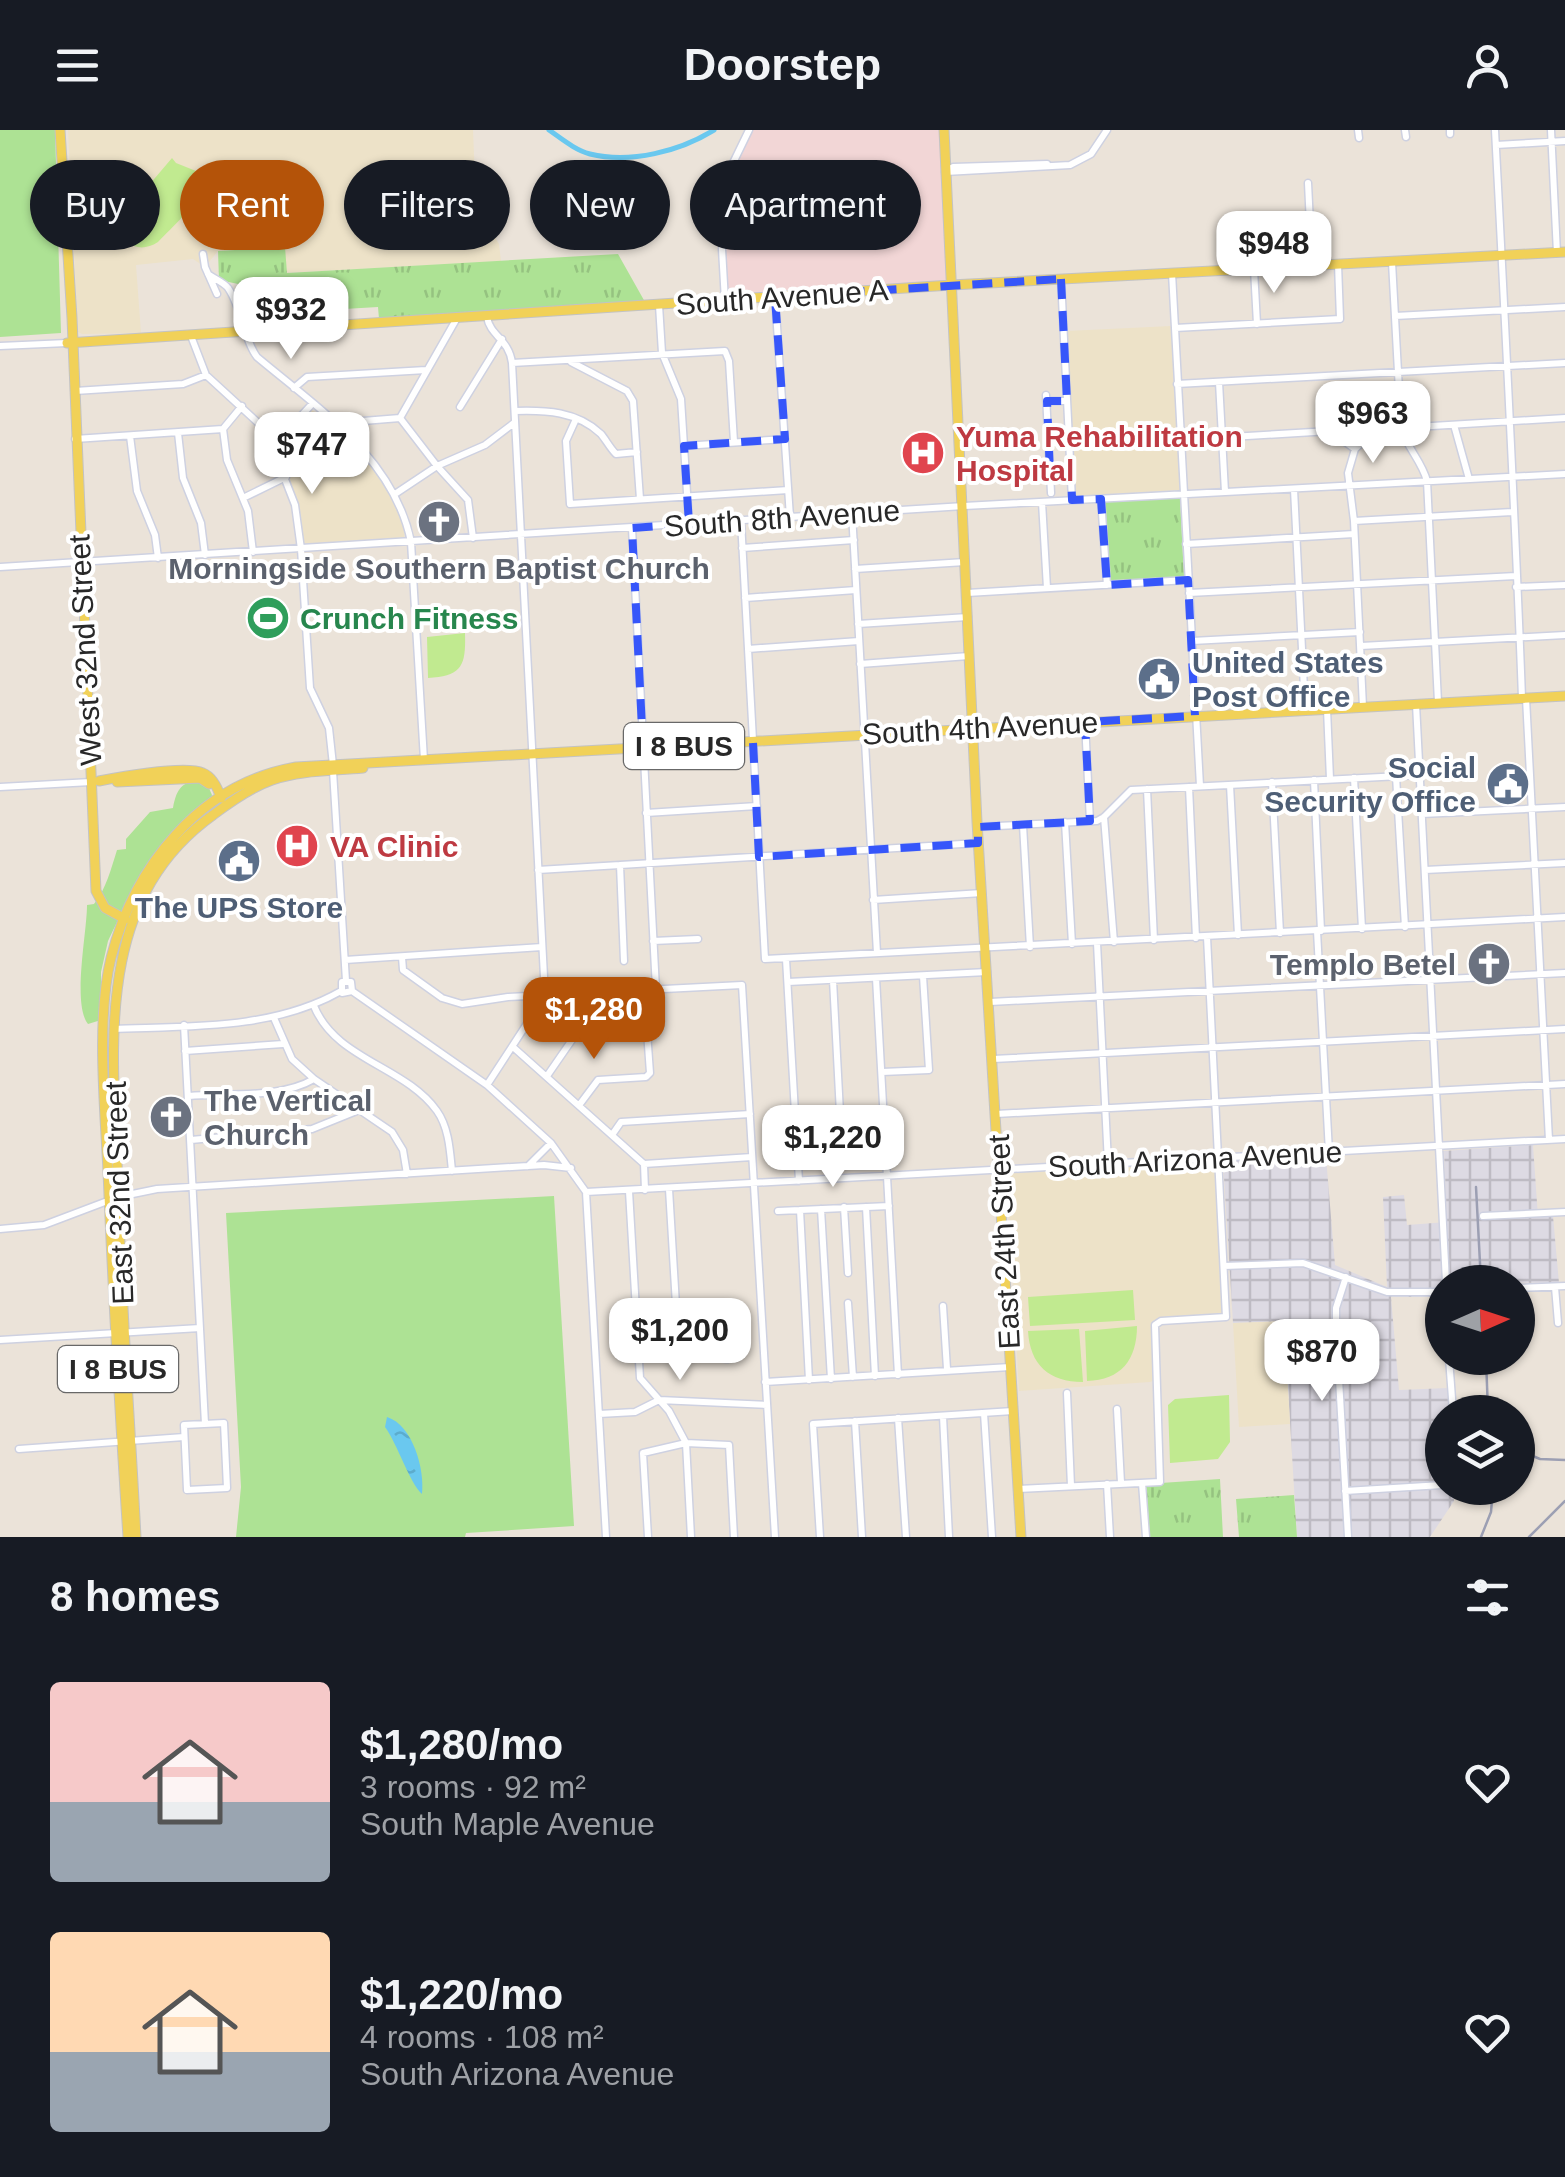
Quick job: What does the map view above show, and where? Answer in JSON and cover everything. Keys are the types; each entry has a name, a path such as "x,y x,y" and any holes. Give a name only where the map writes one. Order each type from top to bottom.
{"main road":[{"name":"West 32nd Street","path":"60,130 80,562 95,782 96,884 108,904 127,917"},
{"name":"East 24th Street","path":"942,134 964,506 978,842 1021,1537"},
{"name":"South Avenue A","path":"70,343 951,285 1561,253"},
{"name":"West 32nd Street","path":"70,343 74,416"},
{"name":"South 4th Avenue","path":"223,801 274,772 863,734 1565,696"},
{"path":"95,782 200,778 223,801 169,841 145,874 127,917"},
{"name":"I 8 BUS","path":"109,1029 108,972 127,917"},
{"name":"East 32nd Street","path":"109,1029 120,1332 136,1537"},
{"name":"East 32nd Street","path":"128,1442 128,1537"}],"street":[{"path":"724,301 722,250 733,188 733,163 749,130"},
{"path":"944,172 991,165 1080,162 1091,154 1107,130"},
{"path":"1495,130 1512,421 1516,587 1550,1140"},
{"path":"1551,130 1561,253"},
{"path":"1496,145 1565,140"},
{"path":"1308,182 1312,266"},
{"path":"203,254 218,295 236,306"},
{"path":"1392,260 1401,427 1405,444 1424,471 1426,481 1438,702"},
{"path":"1175,328 1340,320 1338,264"},
{"path":"1254,269 1257,324"},
{"path":"208,274 226,288 244,317 256,357 347,434 377,466 395,494 412,542 424,762"},
{"path":"1172,274 1200,786"},
{"path":"1061,280 1072,500"},
{"path":"218,295 216,288 226,288"},
{"path":"775,297 790,517"},
{"path":"659,305 662,353 681,399 689,524"},
{"path":"1396,316 1565,308"},
{"path":"487,316 488,324 510,348 512,363 545,996 487,1085"},
{"path":"400,418 458,318"},
{"path":"190,336 206,374 278,441"},
{"path":"460,407 502,339"},
{"name":"South Avenue A","path":"0,346 70,343"},
{"path":"512,363 719,350 728,355 734,442"},
{"path":"569,361 627,391 634,401 640,500"},
{"path":"1177,384 1565,362"},
{"path":"294,388 307,377 426,370"},
{"path":"75,391 182,384 206,374"},
{"path":"1219,382 1225,492"},
{"path":"1051,493 1046,398 1067,400"},
{"path":"312,404 278,441 275,455 295,505 310,688 330,728 346,981"},
{"path":"242,406 223,430 227,460 251,525 253,552"},
{"path":"514,411 550,410 599,432 616,454 637,452"},
{"path":"347,434 363,421 400,418"},
{"path":"400,418 468,500 473,538"},
{"path":"1363,707 1348,473 1354,449 1372,434 1401,427 1565,418"},
{"path":"576,420 566,441 570,504 788,490"},
{"path":"395,494 436,466 485,445 515,422"},
{"path":"1454,424 1469,479"},
{"path":"75,440 223,430"},
{"path":"178,432 183,478 202,523 205,555"},
{"path":"1180,440 1330,432 1354,449"},
{"path":"130,436 137,491 156,540 158,558"},
{"path":"684,446 785,439"},
{"path":"1050,474 1071,472"},
{"name":"South 8th Avenue","path":"0,567 964,506 1565,474"},
{"path":"243,498 286,478"},
{"path":"1294,489 1305,710"},
{"path":"1101,499 1107,585"},
{"path":"1042,502 1047,588"},
{"path":"1354,521 1512,512"},
{"path":"852,514 876,953"},
{"path":"741,521 765,959 1565,917"},
{"path":"632,528 656,989"},
{"path":"1186,544 1354,534"},
{"path":"742,548 854,540"},
{"path":"855,569 966,562"},
{"path":"1189,592 1516,576"},
{"path":"967,593 1188,580"},
{"path":"1516,587 1565,585"},
{"path":"745,598 856,590"},
{"path":"858,624 968,617"},
{"path":"1191,642 1360,632"},
{"path":"1361,646 1565,635"},
{"path":"748,649 859,641"},
{"path":"860,664 969,656"},
{"path":"1416,704 1445,1265"},
{"path":"1327,708 1330,779"},
{"path":"1085,722 1090,821"},
{"path":"978,827 1090,821 1104,817 1129,790 1420,775"},
{"path":"1396,776 1405,926"},
{"path":"1354,778 1362,929"},
{"path":"1314,780 1329,1152"},
{"path":"0,787 95,782"},
{"path":"1272,782 1280,933"},
{"path":"1230,785 1238,935"},
{"path":"1189,786 1196,938"},
{"path":"1146,789 1154,940"},
{"path":"646,813 757,806"},
{"path":"1422,814 1565,807"},
{"path":"1104,817 1114,942"},
{"path":"1065,822 1072,944"},
{"path":"1023,824 1030,947"},
{"path":"538,870 978,842"},
{"path":"1425,870 1565,862"},
{"path":"620,865 624,961"},
{"path":"873,900 982,893"},
{"path":"1018,1489 1160,1482 1155,1325 1161,1320 1226,1317 1208,937"},
{"path":"653,941 698,939"},
{"path":"1097,943 1108,1163"},
{"path":"345,960 542,947"},
{"path":"402,957 403,970 452,1003 742,985 775,1537"},
{"path":"786,958 799,1180"},
{"path":"788,982 988,972"},
{"path":"990,1002 1565,973"},
{"path":"882,1072 929,1070 923,976"},
{"path":"876,978 898,1375"},
{"path":"833,980 842,1151"},
{"path":"341,991 340,984 346,981"},
{"path":"346,981 352,984 352,992"},
{"path":"580,1104 598,1080 646,1077 650,1073 644,990"},
{"path":"109,1029 274,1018 314,1006 341,991"},
{"path":"341,991 352,992"},
{"path":"352,992 487,1085 552,1143 586,1192 606,1537"},
{"path":"314,1006 326,1028 422,1094 438,1112 448,1137 452,1171"},
{"path":"274,1018 292,1058 314,1079 392,1132 403,1150 407,1174"},
{"path":"184,1025 205,1424"},
{"path":"994,1059 1565,1029"},
{"path":"547,1076 574,1038 646,1034"},
{"path":"186,1051 283,1044"},
{"path":"513,1047 644,1164 645,1190"},
{"path":"189,1096 268,1091 302,1086 314,1079"},
{"path":"996,1114 1565,1084"},
{"path":"191,1140 312,1129 359,1110"},
{"path":"612,1135 622,1122 750,1114"},
{"name":"South Arizona Avenue","path":"586,1192 1565,1139"},
{"path":"528,1166 552,1143"},
{"path":"798,1154 886,1149"},
{"path":"644,1164 752,1157"},
{"path":"0,1229 48,1224 113,1198 146,1190 528,1166 572,1168"},
{"path":"669,1188 678,1338 685,1355 728,1359 736,1355"},
{"path":"628,1191 640,1378 660,1400 686,1443 691,1537"},
{"path":"866,1206 875,1376"},
{"path":"778,1211 889,1206"},
{"path":"844,1207 848,1273"},
{"path":"822,1208 831,1379"},
{"path":"800,1210 809,1380"},
{"path":"1483,1216 1565,1212"},
{"path":"1224,1266 1303,1263 1387,1292 1425,1292"},
{"path":"1346,1277 1336,1308 1348,1537"},
{"path":"1535,1288 1565,1286"},
{"path":"1555,1287 1558,1323"},
{"path":"848,1303 853,1378"},
{"path":"943,1306 946,1370"},
{"path":"0,1340 200,1328"},
{"path":"638,1359 678,1338"},
{"path":"765,1382 1010,1367"},
{"path":"1067,1393 1072,1486"},
{"path":"599,1414 635,1412 660,1400 767,1405"},
{"path":"1117,1409 1121,1484"},
{"path":"820,1537 813,1424 1013,1411"},
{"path":"984,1413 992,1537"},
{"path":"942,1416 949,1537"},
{"path":"898,1418 906,1537"},
{"path":"855,1421 862,1537"},
{"path":"224,1423 228,1488 187,1490 184,1426 205,1424 224,1423"},
{"path":"18,1449 185,1439"},
{"path":"648,1537 643,1452 686,1443 729,1445 734,1537"},
{"path":"1142,1483 1146,1537"},
{"path":"1107,1484 1110,1537"},
{"path":"1345,1491 1425,1486"}],"highlighted area":[{"path":"1061,279 1067,401 1047,401 1050,474 1071,472 1072,500 1101,499 1107,585 1188,580 1195,716 1085,722 1090,821 978,827 978,843 759,857 753,742 643,748 632,528 689,524 684,446 785,439 775,297"}],"shaded area":[{"path":"68,130 473,130 474,160 344,160 344,250 500,250 501,261 286,273 284,250 324,250 324,160 180,160 180,250 234,250 218,251 205,267 193,259 136,265 141,333 82,334 78,332 74,250 160,250 160,160 69,160"},
{"path":"749,130 939,130 951,285 725,301 722,250 921,250 921,160 734,160"},
{"path":"1171,326 1180,490 1076,496 1067,331"},
{"path":"312,410 377,472 396,504 405,528 404,539 303,543 296,498 278,447"},
{"path":"1533,1145 1538,1217 1553,1216 1559,1283 1535,1283 1535,1265 1425,1265 1425,1297 1391,1297 1399,1390 1448,1388 1448,1395 1425,1395 1425,1505 1451,1505 1430,1537 1297,1537 1284,1322 1233,1323 1223,1161 1326,1157 1335,1265 1387,1287 1383,1197 1404,1195 1407,1225 1447,1222 1444,1151"},
{"path":"1218,1157 1226,1317 1155,1325 1155,1380 1150,1382 1019,1391 1007,1169"},
{"path":"1284,1321 1290,1424 1239,1427 1233,1323"}],"green space":[{"path":"0,130 55,130 56,160 30,160 30,250 59,250 61,333 0,337"},
{"path":"172,158 180,165 180,220 160,240 160,172"},
{"path":"285,250 287,273 618,254 645,302 379,319 378,307 260,314 243,285 219,280 218,251"},
{"path":"1180,498 1184,577 1109,582 1105,502"},
{"path":"465,633 460,667 448,675 428,678 427,637"},
{"path":"197,781 208,786 210,801 152,858 127,901 108,941 101,972 101,1020 88,1024 81,1001 87,905 98,898 117,850 126,849 126,839 150,812 173,808 180,789"},
{"path":"554,1196 574,1526 466,1533 465,1537 236,1537 241,1487 226,1213"},
{"path":"1133,1290 1135,1320 1030,1326 1028,1297"},
{"path":"1137,1326 1134,1349 1125,1366 1109,1377 1087,1381 1085,1331"},
{"path":"1079,1329 1083,1382 1051,1375 1037,1362 1028,1331"},
{"path":"1229,1395 1230,1442 1218,1459 1170,1463 1168,1405 1175,1399"},
{"path":"1220,1479 1223,1537 1150,1537 1146,1484"},
{"path":"1294,1495 1297,1537 1239,1537 1236,1499"}],"water":[{"path":"387,1417 404,1429 415,1450 422,1494 385,1427"}],"waterway":[{"path":"549,130 584,152 606,157 671,149 714,130"}],"railway":[{"path":"1476,1187 1480,1265"},
{"path":"1487,1375 1487,1395"},
{"path":"1535,1457 1565,1460"},
{"path":"1529,1537 1565,1501"},
{"path":"1481,1537 1492,1505"}],"place":[{"name":"Yuma Rehabilitation Hospital","path":"923,453"},
{"name":"Morningside Southern Baptist Church","path":"439,522"},
{"name":"Crunch Fitness","path":"268,618"},
{"name":"United States Post Office","path":"1159,679"},
{"name":"Social Security Office","path":"1508,784"},
{"name":"VA Clinic","path":"297,846"},
{"name":"The UPS Store","path":"239,861"},
{"name":"Templo Betel","path":"1489,964"},
{"name":"The Vertical Church","path":"171,1117"}]}
